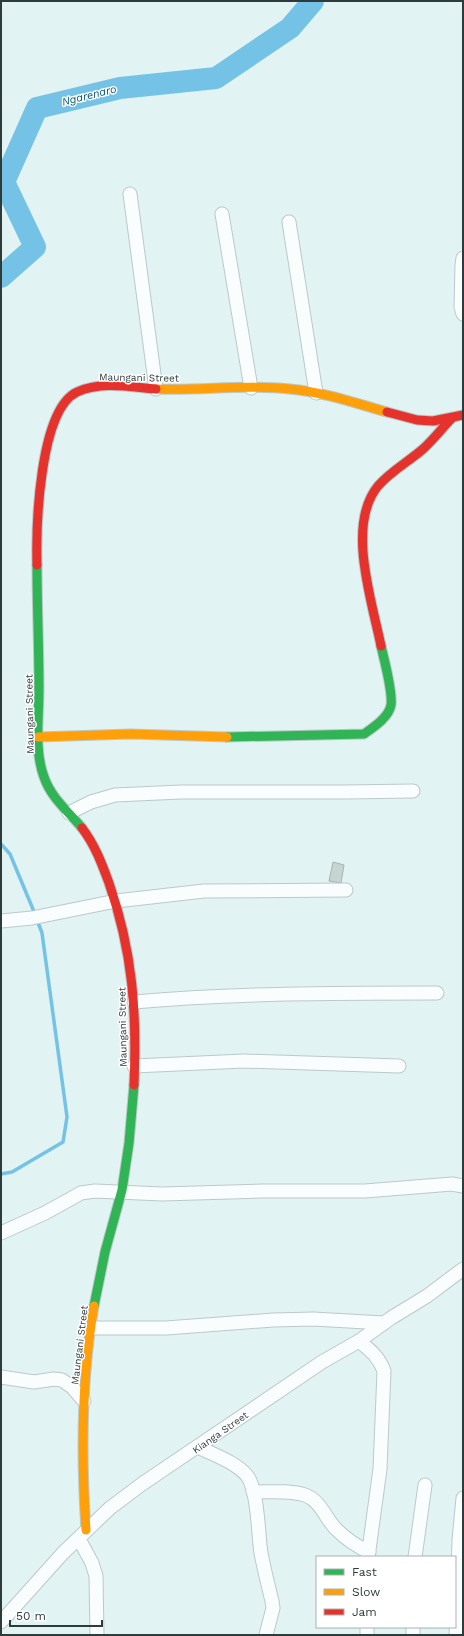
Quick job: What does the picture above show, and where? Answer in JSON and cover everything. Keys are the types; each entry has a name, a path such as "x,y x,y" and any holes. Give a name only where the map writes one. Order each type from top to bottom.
{"street":[{"path":"130,194 156,389"},
{"path":"222,214 251,388"},
{"path":"289,222 316,393"},
{"path":"463,258 461,307 463,314"},
{"name":"Maungani Street","path":"82,1535 84,1401 91,1328 107,1246 121,1192 131,1128 134,1093 134,1002 131,963 126,934 116,901 99,857 86,834 55,797 45,780 40,760 38,737 39,666 37,512 40,478 47,446 57,415 70,396 86,388 107,386 156,389 279,388 316,393 417,420 433,421 463,415"},
{"path":"38,737 131,734 232,736 347,735 364,734 380,723 391,705 388,682 363,561 362,537 366,507 371,495 379,485 390,474 423,449 452,418"},
{"path":"69,813 91,802 115,795 181,792 413,791"},
{"path":"1,921 32,918 116,901 204,891 346,890"},
{"path":"134,1002 197,996 316,993 437,994"},
{"path":"134,1066 244,1061 399,1066"},
{"path":"1,1233 45,1213 81,1193 94,1191 162,1194 263,1191 365,1191 406,1189 426,1185 452,1184 463,1186"},
{"name":"Kianga Street","path":"1,1622 63,1553 110,1508 322,1362 359,1341 384,1323 427,1296 463,1269"},
{"path":"91,1328 166,1328 273,1320 313,1319 384,1323"},
{"path":"253,1492 306,1495 315,1500 334,1528 348,1541 369,1555 380,1469 384,1371 374,1354 359,1341"},
{"path":"1,1377 34,1382 54,1379 62,1380 72,1387 84,1401"},
{"path":"198,1447 237,1467 247,1476 253,1492 261,1553 272,1601 272,1608 266,1635"},
{"path":"415,1556 425,1485"},
{"path":"456,1635 460,1612 459,1540 463,1498"},
{"path":"82,1535 96,1576 97,1635"}],"building":[{"path":"333,862 344,865 341,883 329,881"}],"waterway":[{"name":"Ngarenaro","path":"1,277 35,247 4,182 37,108 120,88 216,78 290,28 313,1"},
{"path":"1,844 10,854 35,914"},
{"path":"1,1174 12,1172 63,1142 67,1117 42,933 37,920"}],"traffic: fast":[{"path":"37,565 39,756 44,777 51,792 82,828"},
{"path":"227,737 364,734 384,718 391,705 390,684 381,646"},
{"path":"94,1306 105,1252 122,1190 129,1143 134,1085"}],"traffic: slow":[{"path":"156,389 256,387 302,390 327,395 387,412"},
{"path":"38,737 131,734 227,737"},
{"path":"86,1530 83,1474 83,1418 84,1390 94,1306"}],"traffic: jam":[{"path":"37,565 37,524 42,471 47,445 55,421 64,403 77,392 96,387 126,386 156,389"},
{"path":"387,412 417,420 433,421 463,415"},
{"path":"381,646 364,564 364,521 369,502 378,486 394,471 423,449 452,418"},
{"path":"82,828 87,834 94,848 109,883 117,909 128,958 134,1008 134,1085"}]}
